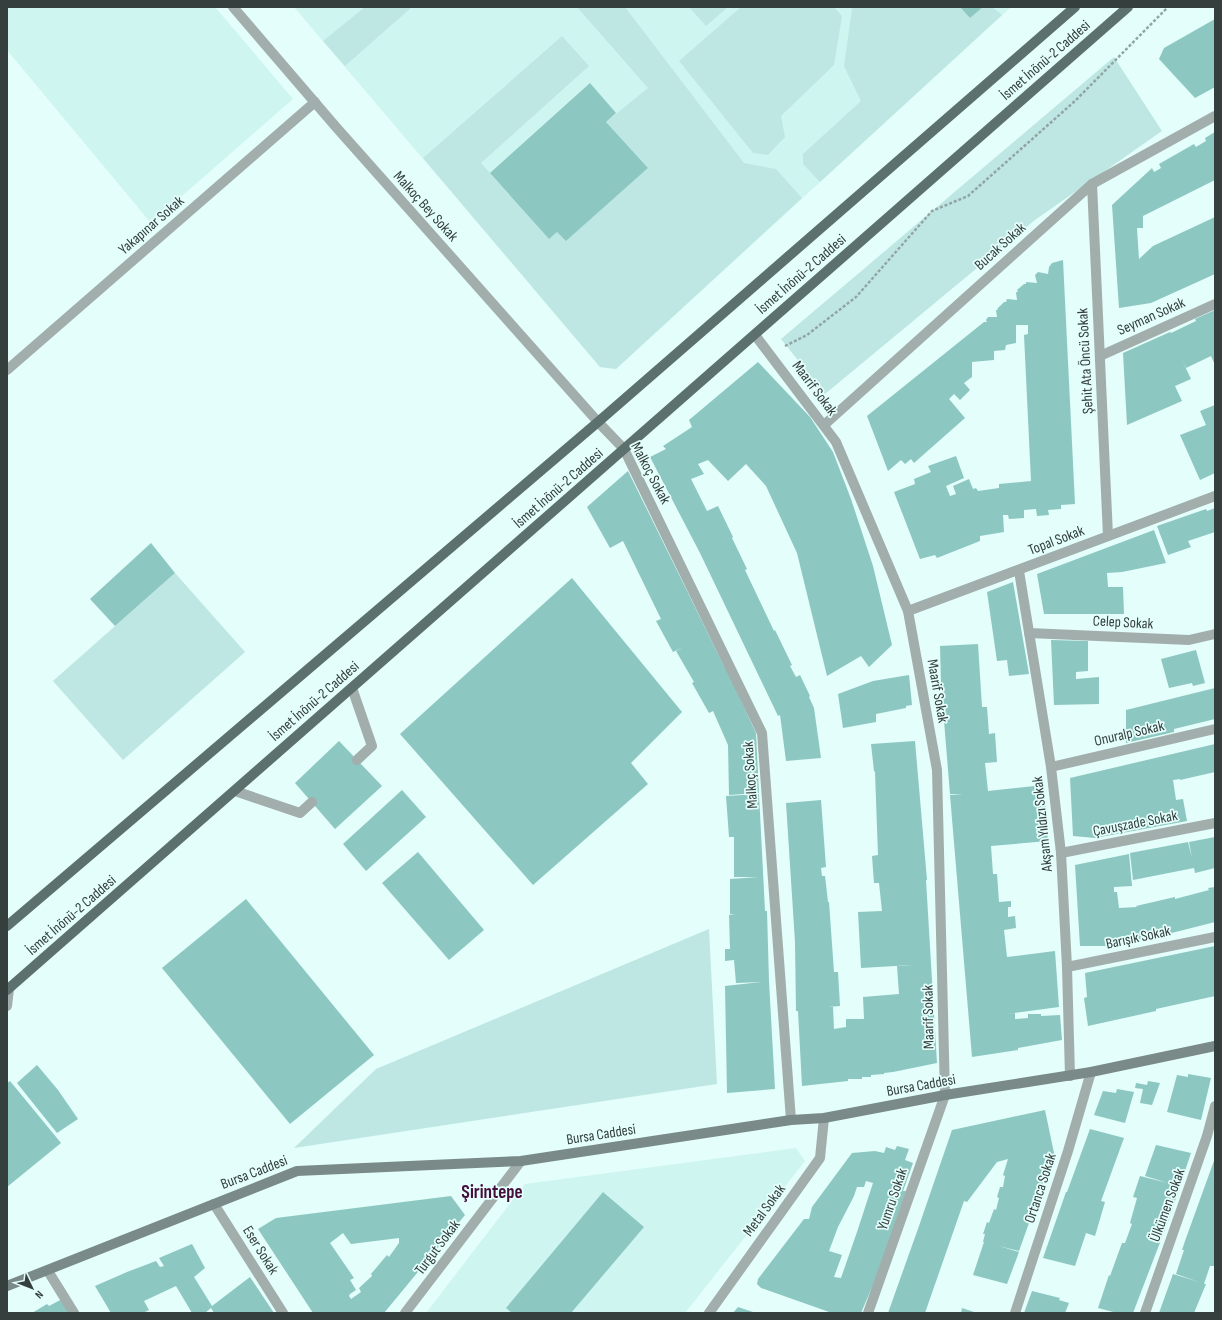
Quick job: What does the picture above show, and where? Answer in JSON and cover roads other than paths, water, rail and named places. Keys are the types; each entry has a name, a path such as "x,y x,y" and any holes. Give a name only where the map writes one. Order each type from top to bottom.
{"main road":[{"name":"İsmet İnönü-2 Caddesi","path":"7,926 598,422 1075,7"},
{"name":"İsmet İnönü-2 Caddesi","path":"8,990 1128,7"},
{"name":"Bursa Caddesi","path":"7,1286 297,1171 521,1161 791,1120 824,1118 945,1096 1070,1076 1215,1046"}],"street":[{"name":"Malkoç Bey Sokak","path":"233,7 598,422"},
{"name":"Yakapınar Sokak","path":"7,370 315,102"},
{"name":"Bucak Sokak","path":"824,425 1092,184 1215,116"},
{"name":"Şehit Ata Öncü Sokak","path":"1092,184 1108,536"},
{"name":"Seyman Sokak","path":"1100,356 1215,304"},
{"name":"Maarif Sokak","path":"755,335 836,442 908,611 937,770 945,1096"},
{"name":"Malkoç Sokak","path":"598,422 624,449 762,733 791,1120"},
{"name":"Topal Sokak","path":"908,611 1019,571 1215,496"},
{"name":"Akşam Yıldızı Sokak","path":"1019,571 1051,767 1061,853 1067,967 1070,1076"},
{"name":"Celep Sokak","path":"1029,633 1189,640 1215,634"},
{"path":"352,688 372,746 357,760"},
{"name":"Onuralp Sokak","path":"1051,767 1215,728"},
{"path":"235,791 300,813 312,802"},
{"name":"Çavuşzade Sokak","path":"1061,853 1215,822"},
{"name":"Barışık Sokak","path":"1067,967 1215,937"},
{"path":"7,1006 8,990"},
{"name":"Ortanca Sokak","path":"1015,1313 1068,1151 1091,1072"},
{"name":"Yumru Sokak","path":"868,1313 945,1096"},
{"name":"Ülkümen Sokak","path":"1145,1313 1207,1136 1215,1106"},
{"name":"Metal Sokak","path":"709,1313 820,1158 824,1118"},
{"name":"Turgut Sokak","path":"405,1313 521,1161"},
{"name":"Eser Sokak","path":"214,1204 283,1313"},
{"path":"48,1270 74,1313"}],"district":[{"name":"Şirintepe","path":"492,1191"}]}
